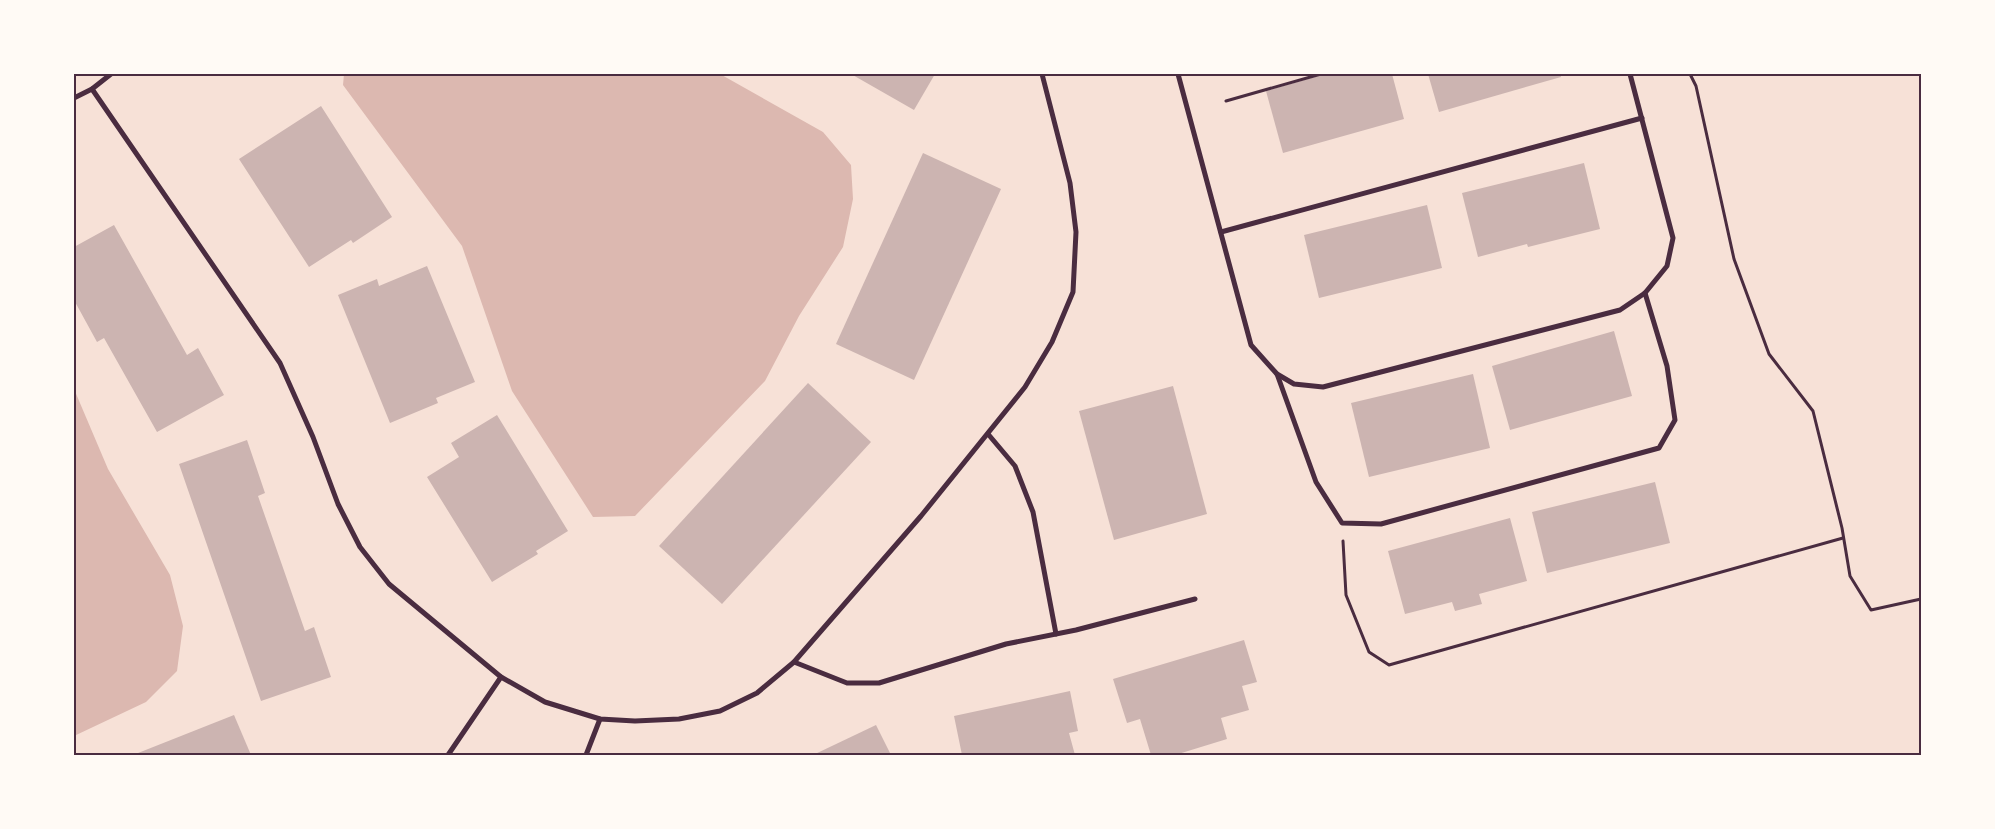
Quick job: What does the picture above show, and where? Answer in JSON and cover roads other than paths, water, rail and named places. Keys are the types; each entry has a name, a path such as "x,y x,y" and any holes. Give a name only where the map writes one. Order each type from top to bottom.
{"street":[{"path":"74,98 92,89 111,74"},
{"path":"92,89 280,363 313,437 338,504 360,547 389,584 501,677 545,702 600,719 679,719 720,711 757,693 794,662 921,516 988,434 1025,387 1052,342 1073,292 1076,232 1070,183 1042,74"},
{"path":"1178,74 1251,345 1277,374 1294,384 1324,387 1620,310 1645,293 1667,266 1673,238 1630,74"},
{"path":"1221,232 1642,118"},
{"path":"1277,374 1316,482 1342,523 1381,524 1659,448 1675,420 1667,366 1645,293"},
{"path":"988,434 1015,466 1033,512 1056,634"},
{"path":"794,662 847,683 879,683 1006,644 1056,634 1195,599"},
{"path":"448,755 501,677"},
{"path":"586,755 600,719"}]}
